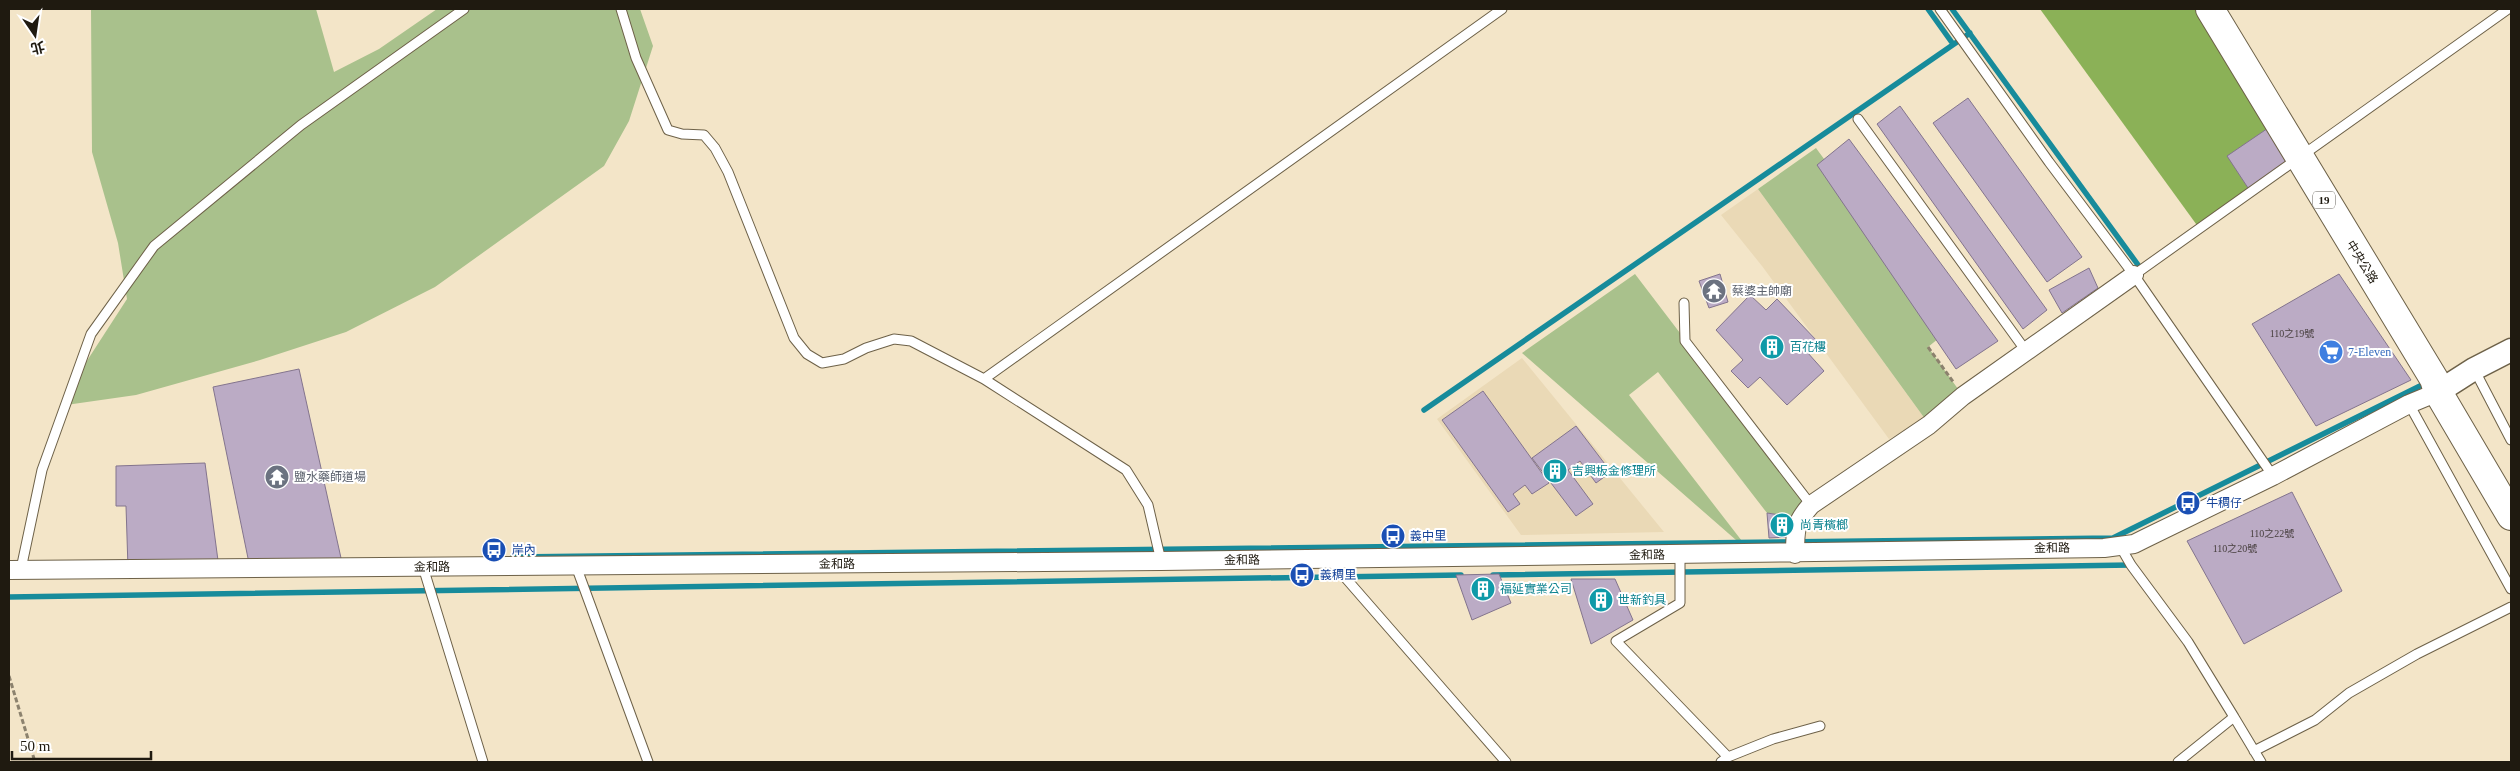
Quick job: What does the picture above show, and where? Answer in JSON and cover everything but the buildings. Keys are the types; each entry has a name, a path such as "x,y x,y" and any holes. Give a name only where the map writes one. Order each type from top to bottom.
{"main road":[{"name":"中央公路","path":"2210,9 2297,157 2434,379 2438,392 2511,516"}],"street":[{"path":"1795,554 1794,533 1800,518 1811,505 1929,425 1963,396 2134,275"},
{"path":"2438,392 2474,369 2511,350"},
{"name":"金和路","path":"15,570 1795,554 2120,546 2144,540 2273,476 2409,404 2438,392"}],"lane":[{"path":"15,570 42,470 91,334 154,246 301,125 464,9"},
{"path":"621,9 636,58 668,130 682,134 704,136 715,148 724,164 794,338 807,354 822,363 844,358 894,339 911,341 984,379 1126,470 1148,505 1160,561"},
{"path":"984,379 1502,9"},
{"path":"1940,9 2049,162 2134,275 2273,476"},
{"path":"2134,275 2297,157 2508,9"},
{"path":"1858,119 2030,348"},
{"path":"1684,303 1686,341 1811,505"},
{"path":"2474,369 2511,440"},
{"path":"2409,404 2511,589"},
{"path":"2120,546 2131,565 2188,642 2261,762"},
{"path":"1680,555 1680,603 1616,641 1724,760 1773,739 1820,726"},
{"path":"1329,559 1506,762"},
{"path":"423,566 483,762"},
{"path":"576,566 648,762"},
{"path":"2254,751 2315,720 2349,693 2417,654 2511,607"},
{"path":"2178,762 2234,717"}],"path":[{"path":"1928,347 1963,396"},
{"path":"9,676 35,762"}],"shaded area":[{"path":"1758,189 1925,419 1889,439 1762,266 1721,215"},
{"path":"1522,358 1664,532 1521,535 1437,419"}],"green space":[{"path":"91,9 316,9 334,72 379,49 437,9 640,9 653,46 629,121 604,166 435,287 346,332 260,360 136,395 66,405 81,370 127,299 118,243 92,152"},
{"path":"2040,9 2210,9 2297,157 2199,228"},
{"path":"1816,148 1949,330 1928,347 1963,396 1928,423 1758,189"},
{"path":"1635,274 1811,505 1800,518 1767,513 1658,372 1629,395 1752,554 1522,353"}],"waterway":[{"path":"1928,9 1953,44"},
{"path":"1952,9 2141,269"},
{"path":"1424,410 1970,33"},
{"path":"513,557 2113,538 2428,382"},
{"path":"1493,575 2131,565"},
{"path":"9,597 1461,575"}],"place":[{"name":"蔡婆主帥廟","path":"1714,291"},
{"name":"百花樓","path":"1772,347"},
{"name":"7-Eleven","path":"2331,352"},
{"name":"吉興板金修理所","path":"1555,471"},
{"name":"鹽水藥師道場","path":"277,477"},
{"name":"牛稠仔","path":"2188,503"},
{"name":"尚青檳榔","path":"1782,525"},
{"name":"義中里","path":"1393,536"},
{"name":"岸內","path":"494,550"},
{"name":"義稠里","path":"1302,575"},
{"name":"福延實業公司","path":"1483,589"},
{"name":"世新釣具","path":"1601,600"}]}
